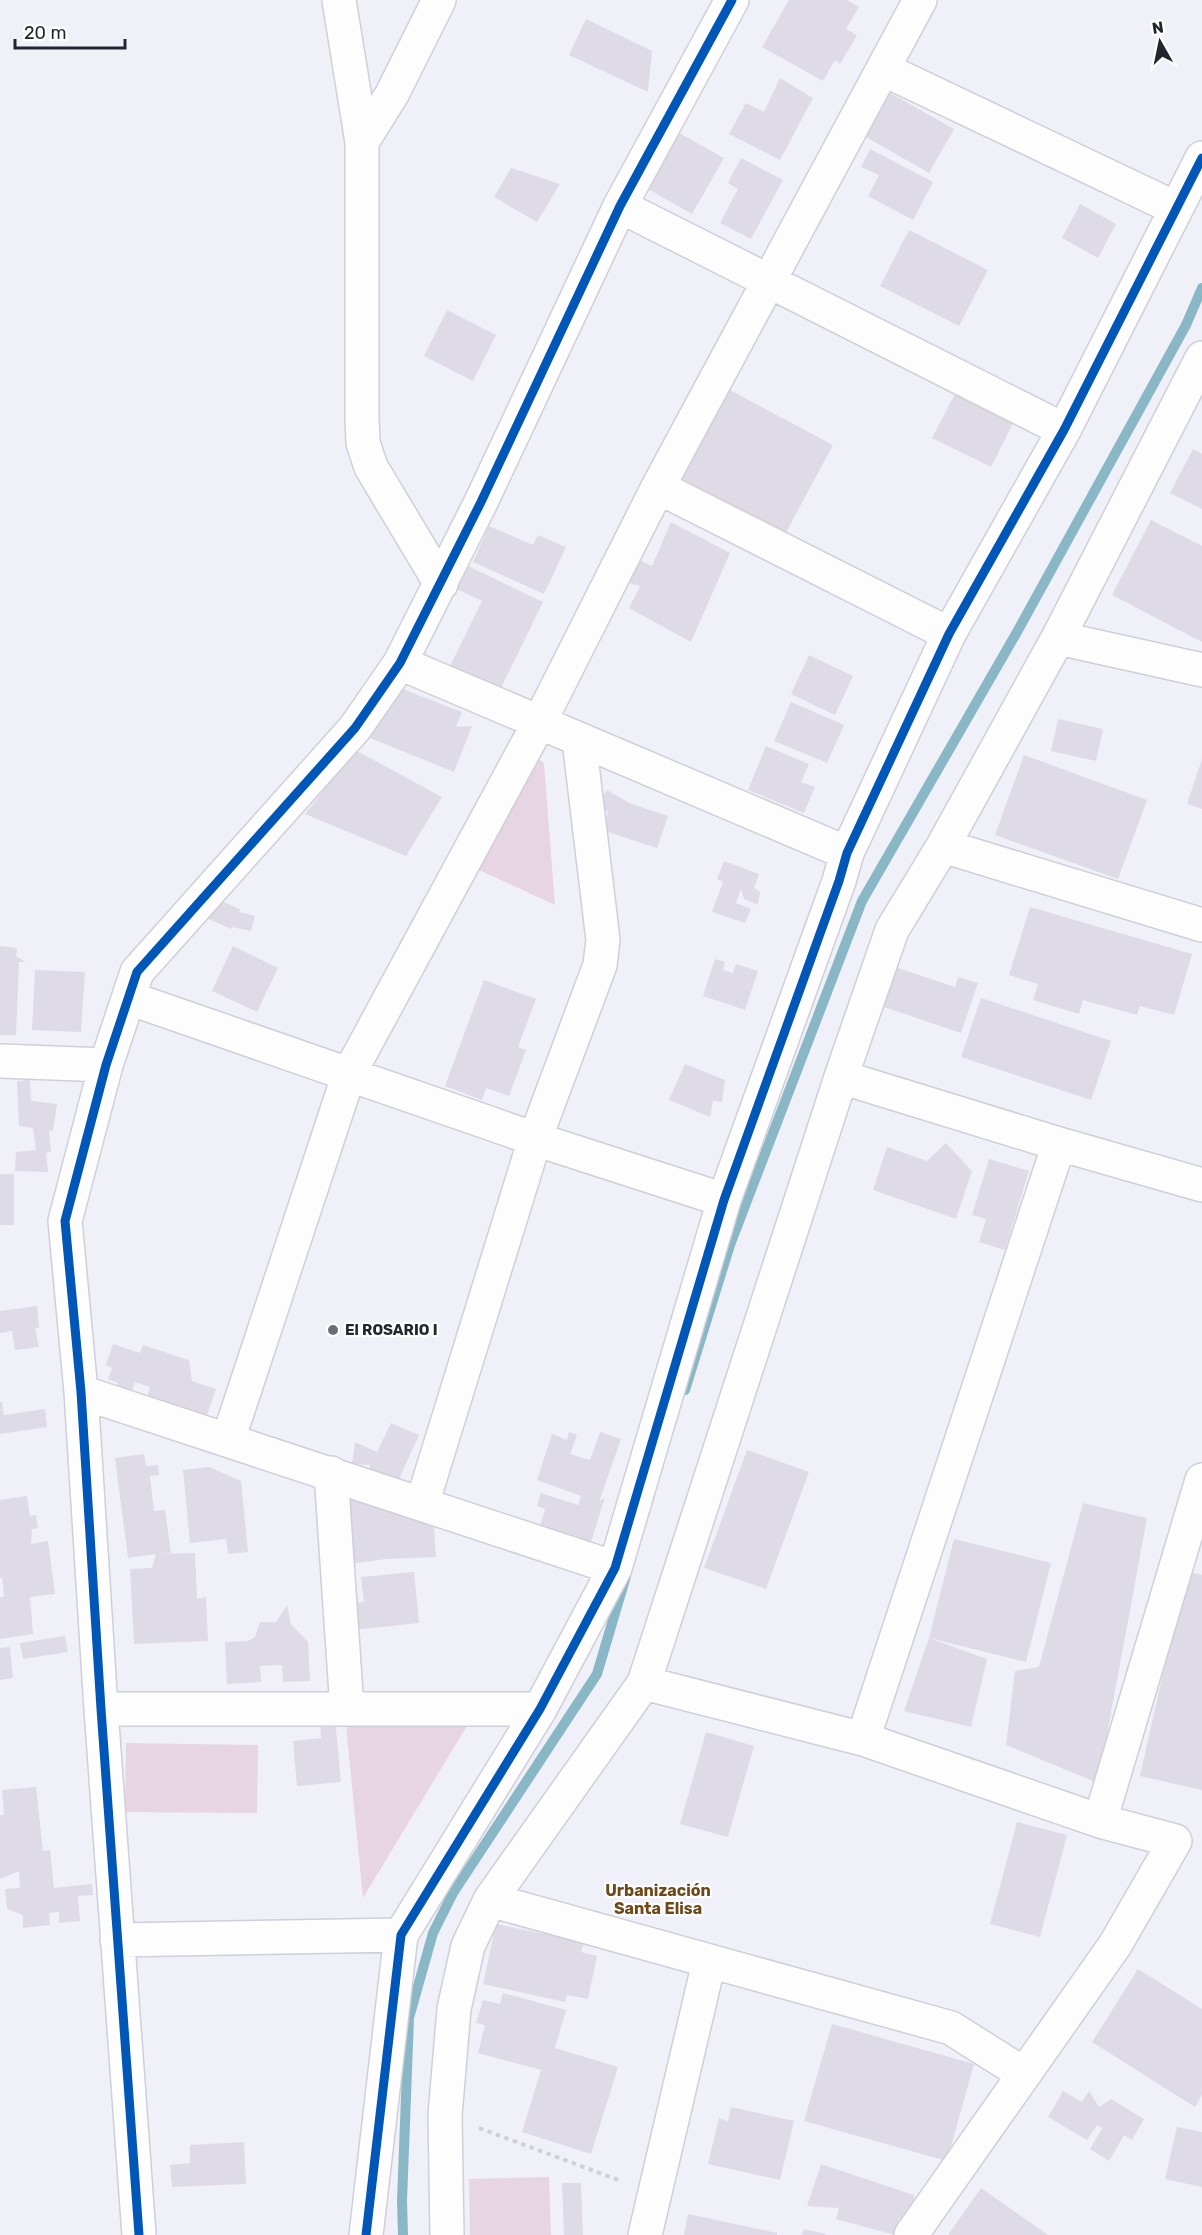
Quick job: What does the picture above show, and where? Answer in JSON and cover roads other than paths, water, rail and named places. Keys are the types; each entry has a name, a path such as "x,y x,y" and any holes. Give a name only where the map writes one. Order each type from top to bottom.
{"street":[{"path":"339,0 362,142 363,443 371,467 441,584"},
{"path":"362,142 392,94 439,0"},
{"path":"139,2235 101,1709 81,1392 65,1221 106,1065 137,972 355,728 400,663 441,584 620,206 732,0"},
{"path":"228,1440 349,1074 540,721 658,487 921,0"},
{"path":"883,69 1175,208"},
{"path":"366,2235 401,1935 540,1709 615,1568 723,1200 839,881 847,853 949,634 1064,430 1202,158"},
{"path":"620,206 1064,430"},
{"path":"447,2235 445,2115 454,2009 468,1946 490,1900 644,1683 841,1077 892,930 943,846 1058,638 1202,358"},
{"path":"658,487 949,634"},
{"path":"1058,638 1202,670"},
{"path":"400,663 847,853"},
{"path":"422,1504 535,1139 600,965 603,940 579,740"},
{"path":"943,846 1202,925"},
{"path":"129,998 535,1139 723,1200"},
{"path":"0,1061 106,1065"},
{"path":"841,1077 1202,1185"},
{"path":"863,1739 1059,1144"},
{"path":"81,1392 615,1568"},
{"path":"331,1473 347,1709"},
{"path":"1100,1821 1202,1480"},
{"path":"644,1683 863,1739 1100,1821 1175,1841 1115,1945 911,2235"},
{"path":"101,1709 540,1709"},
{"path":"490,1900 951,2028 1024,2074"},
{"path":"117,1940 401,1935"},
{"path":"645,2235 709,1962"}],"waterway":[{"path":"685,1390 730,1245 862,901 1017,632 1186,325 1202,288"},
{"path":"403,2235 402,2201 409,2018 433,1933 453,1893 597,1674 626,1576"}],"place":[{"name":"El ROSARIO I","path":"333,1330"}],"district":[{"name":"Urbanización Santa Elisa","path":"658,1899"}]}
